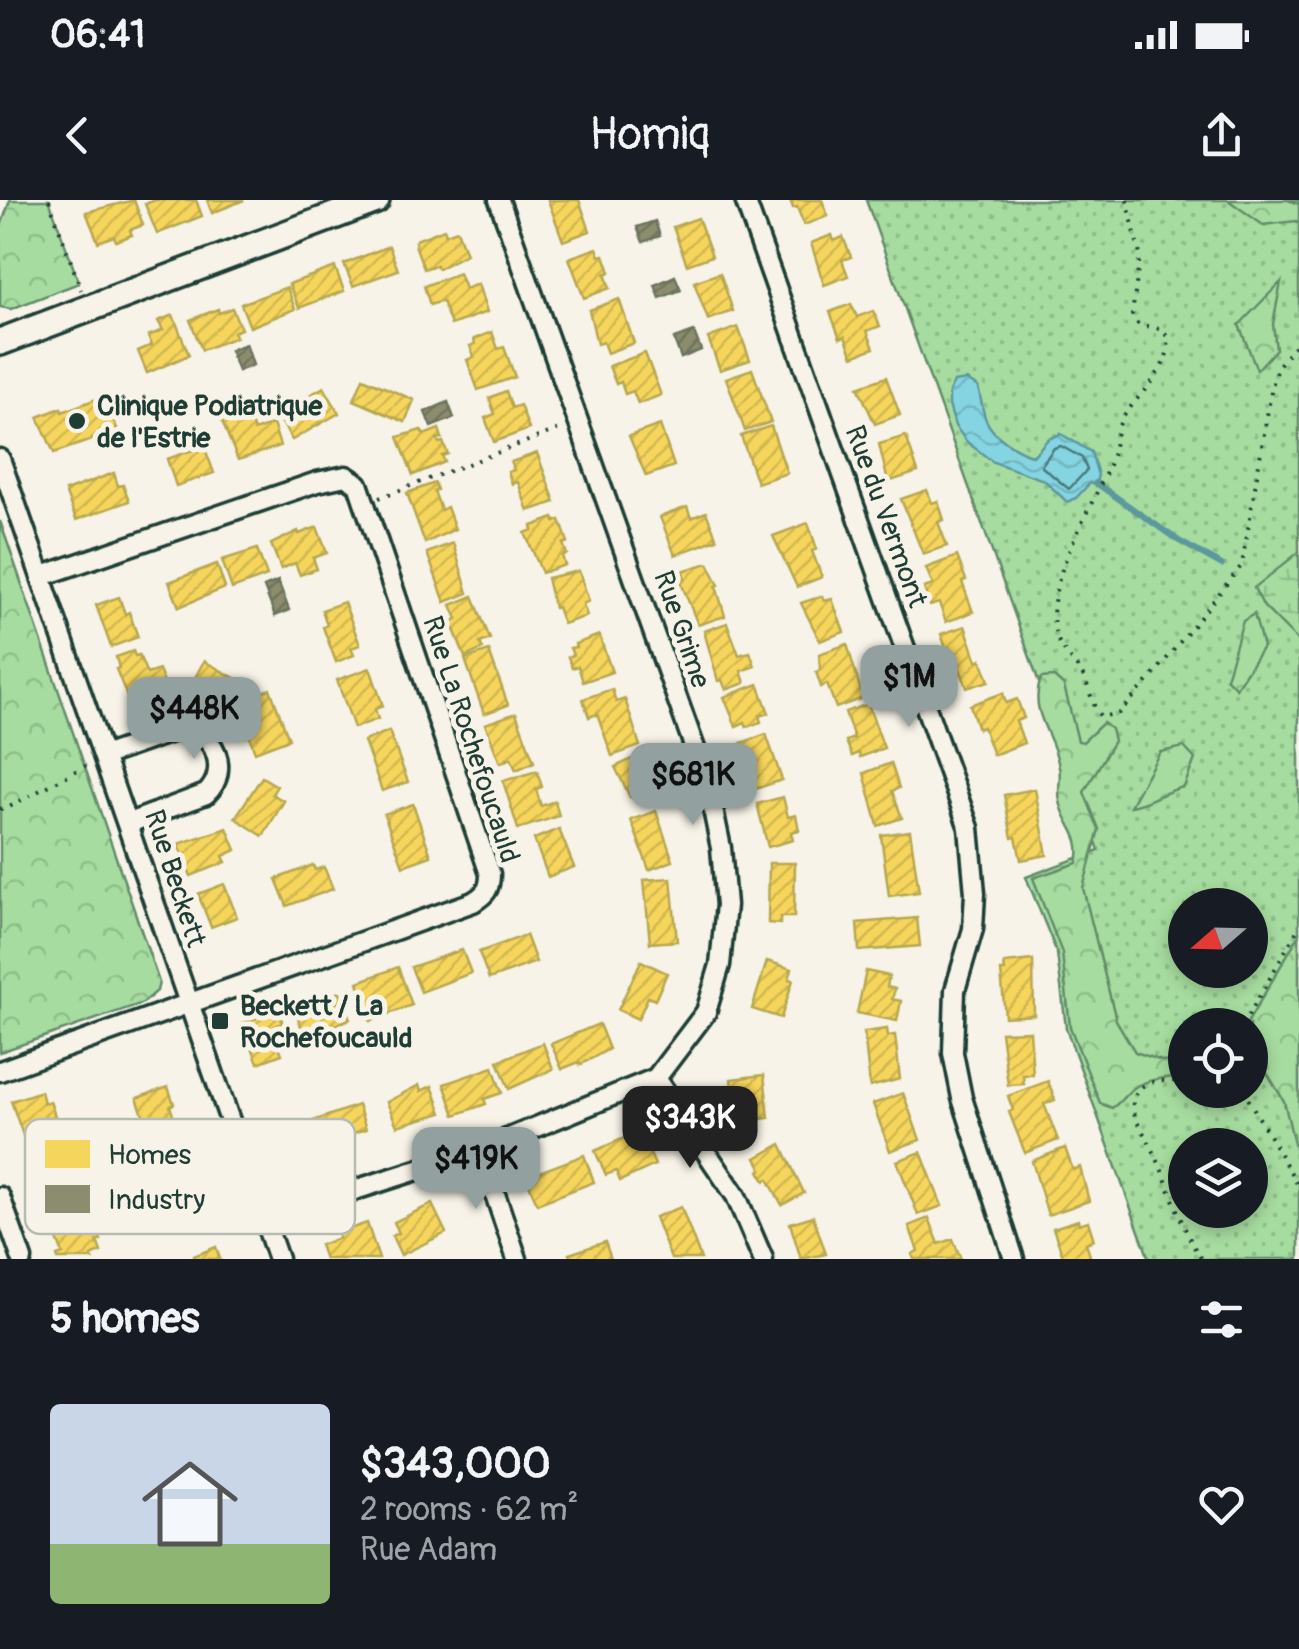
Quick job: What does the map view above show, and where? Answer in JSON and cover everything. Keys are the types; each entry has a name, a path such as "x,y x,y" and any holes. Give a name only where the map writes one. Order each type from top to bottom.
{"street":[{"path":"0,342 376,200"},
{"name":"Rue Grime","path":"499,200 708,785 722,848 726,906 720,964 706,1012 656,1078"},
{"name":"Rue du Vermont","path":"745,200 969,828 974,928 955,990 953,1053 962,1098 1014,1259"},
{"name":"Rue Beckett","path":"0,459 229,1119"},
{"path":"42,576 317,482 346,476 358,484 366,503"},
{"name":"Rue La Rochefoucauld","path":"0,1072 473,902 490,887 490,874 366,503"},
{"path":"106,755 193,729 205,736 218,758 219,773 206,794 129,823"},
{"path":"355,1190 480,1150 656,1078 736,1196 759,1255"},
{"path":"480,1150 517,1259"},
{"path":"0,1197 22,1259"},
{"name":"Rue Beckett","path":"269,1234 278,1259"}],"path":[{"path":"50,200 89,310"},
{"path":"1127,200 1140,255 1132,315 1138,324 1160,330 1168,337 1169,346 1157,376 1133,402 1119,425 1110,463 1079,528 1056,598 1056,635 1090,688 1094,709 1102,717 1119,713 1242,565 1272,386 1279,365 1299,340"},
{"path":"366,503 580,421"},
{"path":"0,809 106,755"},
{"path":"1253,1008 1299,928"},
{"path":"1168,1081 1146,1085 1136,1092 1132,1102 1134,1113 1155,1154 1183,1227 1202,1259"},
{"path":"1253,1108 1299,1186"}],"green space":[{"path":"10,200 49,200 79,283 11,309 0,307 0,229"},
{"path":"866,200 1299,200 1299,1259 1149,1259 1066,1028 1057,953 1026,877 1099,850"},
{"path":"1228,200 1288,200 1299,204 1299,224 1296,221 1263,225"},
{"path":"1281,282 1273,324 1276,349 1257,370 1239,325"},
{"path":"0,521 159,982 157,991 143,1003 0,1052"},
{"path":"1299,552 1299,642 1264,607 1254,588"},
{"path":"1254,614 1263,647 1236,688 1226,678 1243,621"},
{"path":"1054,677 1064,686 1078,741 1083,742 1103,723 1111,729 1114,741 1084,792 1099,829 1083,888 1116,1020 1135,1052 1168,1061 1168,1078 1142,1084 1112,1108 1100,1103 1070,1027 1062,953 1033,878 1077,863 1078,854 1060,800 1056,755 1040,713 1041,678"},
{"path":"1184,747 1195,759 1184,787 1130,806 1160,752"},
{"path":"1299,935 1299,1165 1284,1101 1268,1074 1268,1008 1256,1008"}],"water":[{"path":"967,380 978,387 989,426 1013,446 1033,456 1048,439 1061,434 1091,452 1098,475 1095,486 1090,483 1067,502 1044,480 993,462 967,442 955,426 949,392 954,382"}],"building: Homes":[{"path":"134,200 143,225 130,230 132,235 98,242 86,212"},
{"path":"155,200 196,200 202,216 157,234 145,204"},
{"path":"207,200 244,200 212,213"},
{"path":"548,200 579,200 590,231 563,241"},
{"path":"790,200 822,200 828,216 804,225"},
{"path":"698,218 712,256 687,265 673,227"},
{"path":"444,229 446,234 457,230 466,254 438,269 436,265 424,269 416,240"},
{"path":"832,235 834,241 843,237 851,257 842,260 848,276 824,285 811,243"},
{"path":"389,246 398,270 353,286 344,264"},
{"path":"597,248 610,272 605,274 610,288 584,298 569,258"},
{"path":"335,267 344,291 299,308 289,284"},
{"path":"459,273 465,289 478,284 487,312 451,325 442,301 430,305 424,286"},
{"path":"720,273 733,311 708,320 694,282"},
{"path":"287,287 295,309 250,327 241,304"},
{"path":"619,299 634,343 607,353 603,342 597,344 589,310"},
{"path":"851,304 857,317 873,311 880,326 867,331 874,348 853,356 845,336 840,338 830,312"},
{"path":"232,308 241,329 233,332 236,337 202,350 190,320"},
{"path":"173,315 189,355 147,373 138,351 152,345 148,336 163,330 158,321"},
{"path":"738,327 750,360 720,370 708,338"},
{"path":"492,332 498,349 504,347 515,377 478,390 467,360 474,357 470,346 475,344 474,339"},
{"path":"645,353 661,395 638,404 633,391 625,394 621,382 616,384 609,366"},
{"path":"752,369 771,422 745,431 726,378"},
{"path":"886,377 900,415 875,424 858,387"},
{"path":"363,378 414,400 405,422 354,400"},
{"path":"324,387 339,413 292,440 277,414"},
{"path":"506,391 512,408 520,405 529,429 494,442 485,418 495,414 489,398"},
{"name":"Clinique Podiatrique de l'Estrie","path":"104,396 118,431 54,453 38,417"},
{"path":"247,410 254,431 273,424 280,446 238,460 221,419"},
{"path":"660,425 674,466 646,476 629,436"},
{"path":"771,426 787,473 757,483 741,436"},
{"path":"439,429 442,438 437,439 443,442 448,454 442,456 445,462 413,475 398,437 421,430 424,435"},
{"path":"906,436 918,472 888,482 879,444"},
{"path":"204,446 214,473 176,486 167,459"},
{"path":"537,453 555,502 528,511 518,482 512,484 508,472 514,470 511,462"},
{"path":"114,473 129,501 76,520 65,491"},
{"path":"435,483 441,510 447,507 455,529 425,543 407,493"},
{"path":"927,490 932,503 938,501 944,520 938,522 947,546 923,554 901,499"},
{"path":"687,507 691,518 706,512 717,539 675,555 660,517"},
{"path":"554,518 555,522 560,520 568,542 563,544 567,554 562,556 565,565 542,573 525,533 533,530 532,526"},
{"path":"808,523 817,549 812,551 822,577 797,587 773,536"},
{"path":"317,527 327,553 313,558 317,569 300,575 295,563 281,569 271,544"},
{"path":"453,543 468,593 445,602 427,553"},
{"path":"257,549 267,576 232,589 222,560"},
{"path":"957,556 973,612 946,622 939,603 930,606 924,588 933,585 926,568"},
{"path":"708,563 719,585 716,586 725,616 698,625 680,580 685,578 682,571"},
{"path":"217,564 225,588 179,607 169,582"},
{"path":"579,571 589,601 583,604 587,616 563,624 557,607 554,608 547,578"},
{"path":"473,596 490,639 480,643 483,649 465,657 451,622 457,619 451,605"},
{"path":"822,596 824,601 832,599 844,632 820,641 801,603"},
{"path":"119,597 138,637 111,647 96,605"},
{"path":"344,602 360,645 351,648 354,655 336,662 323,627 327,625 322,610"},
{"path":"727,623 739,655 750,652 755,666 741,671 745,683 726,690 722,680 718,681 704,631"},
{"path":"965,626 989,681 967,688 960,669 954,671 941,634"},
{"path":"599,635 612,672 583,682 578,666 572,668 570,648"},
{"path":"847,644 863,698 836,708 827,684 821,687 816,672 820,670 819,654"},
{"path":"133,651 135,656 139,655 147,674 159,670 166,688 129,702 116,669 116,657"},
{"path":"489,651 508,705 484,714 465,659"},
{"path":"204,661 242,682 229,706 191,685"},
{"path":"370,668 383,706 375,709 378,719 354,728 337,680"},
{"path":"758,684 769,713 759,716 761,722 736,726 724,697"},
{"path":"270,689 289,739 255,752 236,701"},
{"path":"612,689 616,702 625,699 640,746 612,756 597,714 589,717 583,699"},
{"path":"1003,693 1006,703 1017,699 1024,718 1016,721 1024,743 993,755 970,705"},
{"path":"868,704 884,748 852,756 846,741 854,738 845,712"},
{"path":"516,713 534,762 516,770 511,758 500,763 485,724"},
{"path":"389,731 408,782 382,791 364,741"},
{"path":"766,734 782,780 753,790 741,743"},
{"path":"644,753 659,783 630,797 615,767"},
{"path":"891,763 899,788 892,791 902,818 878,826 864,773"},
{"path":"537,771 542,787 536,789 541,806 555,801 559,816 518,829 503,781"},
{"path":"262,777 277,786 272,794 284,801 263,836 235,818"},
{"path":"1035,789 1047,855 1021,860 1016,837 1012,838 1004,795"},
{"path":"783,797 788,817 796,815 799,830 791,832 793,840 768,847 757,804"},
{"path":"413,804 431,856 403,866 384,814"},
{"path":"656,811 673,861 649,870 631,820"},
{"path":"227,828 236,850 223,856 226,862 191,876 178,844"},
{"path":"559,829 574,867 548,877 534,839"},
{"path":"910,831 919,892 889,896 881,835"},
{"path":"769,863 795,863 794,917 780,917 780,924 768,923"},
{"path":"313,865 315,870 324,867 333,889 287,906 276,879"},
{"path":"671,878 677,941 650,943 644,880"},
{"path":"224,884 237,917 211,927 198,894"},
{"path":"917,918 920,946 859,951 857,923"},
{"path":"526,935 536,962 489,979 479,952"},
{"path":"462,950 471,973 421,992 411,967"},
{"path":"1033,960 1034,1015 1005,1017 1001,971 1005,971 1004,963"},
{"path":"641,961 667,973 655,1000 648,997 638,1019 618,1010"},
{"path":"767,961 792,969 789,979 793,980 781,1018 752,1009"},
{"path":"398,967 412,1005 370,1021 358,982"},
{"path":"866,971 889,976 887,987 895,989 892,999 901,1001 897,1021 857,1013"},
{"path":"340,992 350,1019 305,1037 295,1009"},
{"path":"278,1010 283,1023 275,1026 275,1036 282,1054 258,1063 243,1023"},
{"path":"599,1024 609,1049 580,1065 579,1062 562,1069 551,1044"},
{"path":"887,1029 888,1036 895,1035 900,1079 870,1087 864,1032"},
{"path":"1030,1031 1033,1075 1023,1075 1024,1084 1008,1085 1001,1032"},
{"path":"543,1043 553,1069 509,1089 498,1061"},
{"path":"493,1067 502,1093 484,1099 486,1104 455,1115 444,1084"},
{"path":"764,1075 769,1118 736,1122 731,1079"},
{"path":"1048,1081 1055,1100 1044,1104 1058,1140 1025,1153 1009,1112 1013,1110 1008,1096"},
{"path":"419,1085 421,1091 432,1086 442,1113 397,1126 387,1102"},
{"path":"168,1087 174,1119 145,1119 137,1098"},
{"path":"41,1091 44,1103 50,1101 55,1116 25,1119 25,1141 11,1101"},
{"path":"903,1093 920,1140 890,1151 873,1104"},
{"path":"358,1105 366,1129 355,1133 355,1119 319,1119"},
{"path":"640,1131 655,1165 620,1181 616,1171 606,1175 595,1151"},
{"path":"781,1144 804,1193 782,1205 759,1171 762,1169 756,1158"},
{"path":"1065,1148 1073,1170 1080,1167 1089,1201 1048,1215 1032,1161"},
{"path":"921,1152 942,1206 918,1215 897,1161"},
{"path":"584,1155 594,1182 537,1204 526,1177"},
{"path":"432,1204 446,1233 401,1255 392,1236 399,1233 394,1222"},
{"path":"681,1207 701,1259 671,1259 655,1217"},
{"path":"813,1216 826,1254 801,1259 790,1223"},
{"path":"929,1218 939,1244 953,1239 961,1259 914,1259 912,1254 918,1251 909,1226"},
{"path":"1078,1220 1079,1224 1088,1221 1094,1240 1086,1243 1091,1259 1064,1259 1053,1228"},
{"path":"367,1223 379,1259 325,1259 320,1245 339,1238 337,1234 355,1234 355,1227"},
{"path":"55,1234 98,1234 101,1252 91,1256 93,1259 58,1259 63,1254"},
{"path":"605,1242 611,1259 571,1259 569,1254"},
{"path":"216,1247 220,1259 195,1259 194,1256"}],"building: Industry":[{"path":"655,221 660,236 643,242 637,227"},
{"path":"675,276 681,290 660,298 655,285"},
{"path":"694,332 701,350 681,358 674,339"},
{"path":"246,344 253,365 238,371 230,350"},
{"path":"448,402 454,418 431,427 425,412"},
{"path":"278,581 289,610 275,616 264,587"}],"waterway":[{"path":"1096,483 1179,541 1222,565"}],"place":[{"name":"Clinique Podiatrique de l'Estrie","path":"77,421"},
{"name":"Beckett / La Rochefoucauld","path":"220,1021"}]}
